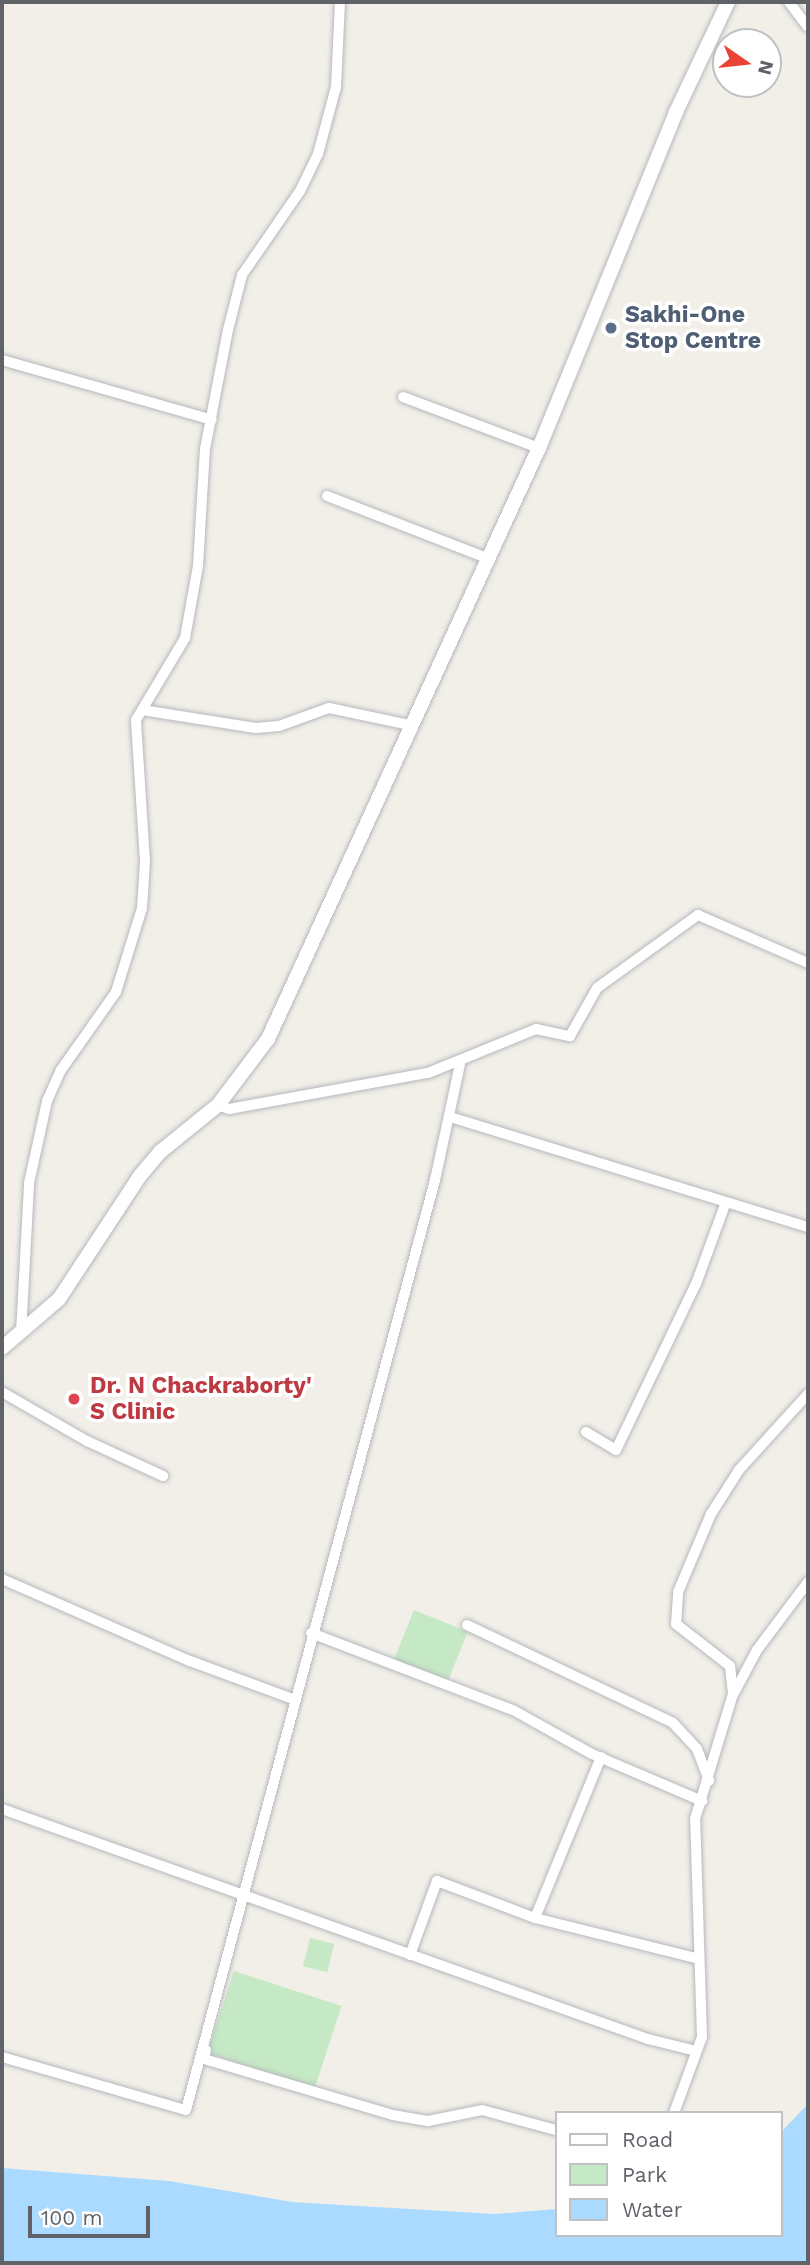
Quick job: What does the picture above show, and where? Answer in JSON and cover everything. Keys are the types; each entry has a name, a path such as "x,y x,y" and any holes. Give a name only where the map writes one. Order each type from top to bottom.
{"main road":[{"path":"2,1348 21,1333 72,1282 160,1152 218,1105 268,1039 539,448 676,112 728,2"}],"street":[{"path":"21,1333 29,1183 47,1101 61,1070 116,992 142,908 145,861 136,720 185,638 212,421 242,275 300,191 328,120 340,2"},
{"path":"789,2 808,27"},
{"path":"2,360 212,421"},
{"path":"402,397 539,448"},
{"path":"327,496 487,558"},
{"path":"142,710 256,728 279,726 329,708 410,725"},
{"path":"218,1105 229,1109 460,1064 536,1029 570,1036 597,988 698,915 808,962"},
{"path":"2,2057 186,2110 240,1893 450,1117 460,1064"},
{"path":"450,1117 808,1227"},
{"path":"586,1432 616,1450 696,1284 726,1202"},
{"path":"2,1392 87,1441 163,1476"},
{"path":"733,1694 730,1666 676,1624 678,1592 711,1514 739,1470 808,1394"},
{"path":"2,1579 190,1661 293,1699"},
{"path":"675,2111 702,2037 696,1958 695,1819 709,1781 733,1694 757,1650 808,1582"},
{"path":"467,1625 673,1723 697,1749 709,1781"},
{"path":"311,1633 513,1710 601,1757 702,1801"},
{"path":"535,1918 601,1757"},
{"path":"2,1809 410,1955 696,2051"},
{"path":"410,1955 437,1881 535,1918 582,1925 696,1958"},
{"path":"240,1893 204,2059 393,2115 428,2121 482,2110 554,2129"}],"green space":[{"path":"414,1610 468,1632 447,1683 393,1661"},
{"path":"310,1938 334,1944 327,1972 303,1966"},
{"path":"234,1971 341,2006 315,2088 207,2053"}],"water":[{"path":"808,2104 808,2263 2,2263 2,2168 169,2181 292,2202 495,2214 554,2209 554,2237 782,2237 782,2131"}],"place":[{"name":"Sakhi-One Stop Centre","path":"611,328"},
{"name":"Dr. N Chackraborty' S Clinic","path":"74,1399"}]}
